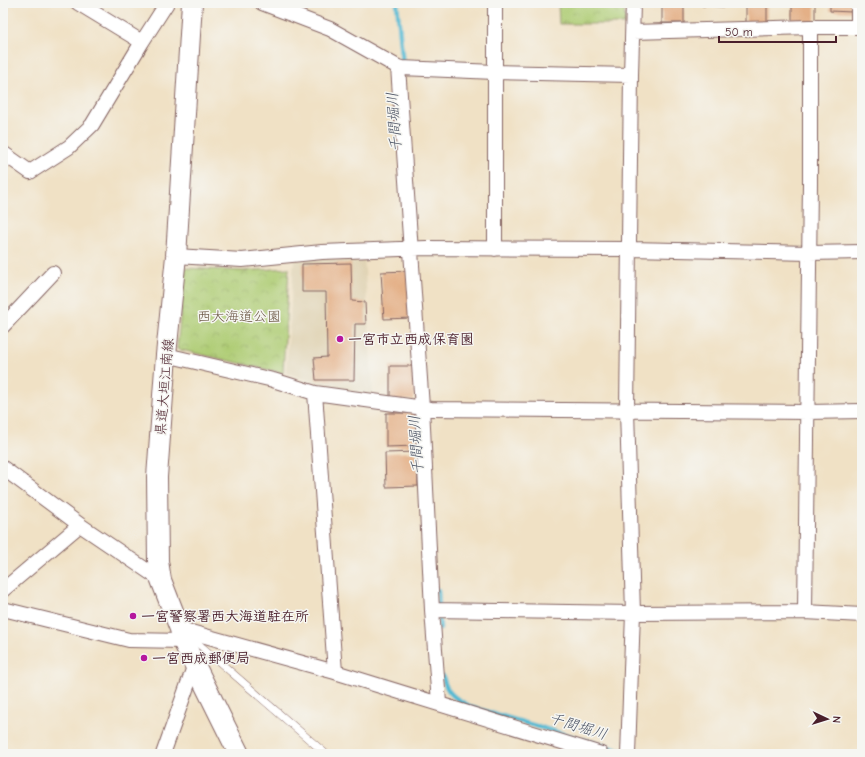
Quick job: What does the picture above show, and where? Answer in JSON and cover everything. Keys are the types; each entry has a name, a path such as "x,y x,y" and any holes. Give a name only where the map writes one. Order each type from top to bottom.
{"main road":[{"name":"県道大垣江南線","path":"192,3 176,256 166,355 157,477 158,561 161,580 182,635 239,754"}],"street":[{"path":"78,3 142,42"},
{"path":"3,153 30,172 69,147 92,125 142,42 168,3"},
{"path":"262,3 330,29 405,68 495,72 631,75"},
{"path":"495,3 495,249"},
{"path":"628,751 633,614 627,410 633,3"},
{"path":"633,32 860,27 858,3"},
{"path":"805,612 808,412 810,27"},
{"path":"405,68 439,610 439,703"},
{"path":"176,256 242,260 322,252 417,248 630,249 809,253 862,252"},
{"path":"3,326 53,273"},
{"path":"166,355 273,380 315,393 427,408 808,412 862,411"},
{"path":"315,393 335,672"},
{"path":"3,468 80,525 161,580"},
{"path":"3,590 80,525"},
{"path":"3,609 129,640 182,635 335,672 601,754"},
{"path":"439,610 633,614 805,612 862,615"},
{"path":"163,754 195,664"}],"lane":[{"path":"182,635 326,754"}],"shaded area":[{"path":"364,256 373,395 317,383 286,373 294,260"}],"green space":[{"path":"558,3 624,3 625,24 559,24"},
{"name":"西大海道公園","path":"185,268 242,271 289,268 283,373 177,349"}],"building":[{"path":"662,3 684,3 684,23 662,23"},
{"path":"702,3 723,3 723,7 702,6"},
{"path":"746,3 767,3 767,24 746,24"},
{"path":"792,3 815,3 815,24 792,22"},
{"path":"830,3 853,3 852,12 830,11"},
{"path":"351,263 352,301 365,302 366,324 355,324 354,380 316,380 314,358 327,357 326,292 302,292 302,264"},
{"path":"408,271 411,318 384,319 381,272"},
{"path":"390,366 415,366 414,400 390,400"},
{"path":"386,413 417,413 417,446 386,447"},
{"path":"417,452 418,486 386,487 385,453"}],"waterway":[{"name":"千間堀川","path":"397,3 403,66"},
{"name":"千間堀川","path":"438,590 440,629"},
{"name":"千間堀川","path":"443,676 449,692 471,707 625,752"}],"place":[{"name":"一宮市立西成保育園","path":"340,339"},
{"name":"一宮警察署西大海道駐在所","path":"133,616"},
{"name":"一宮西成郵便局","path":"144,658"}]}
